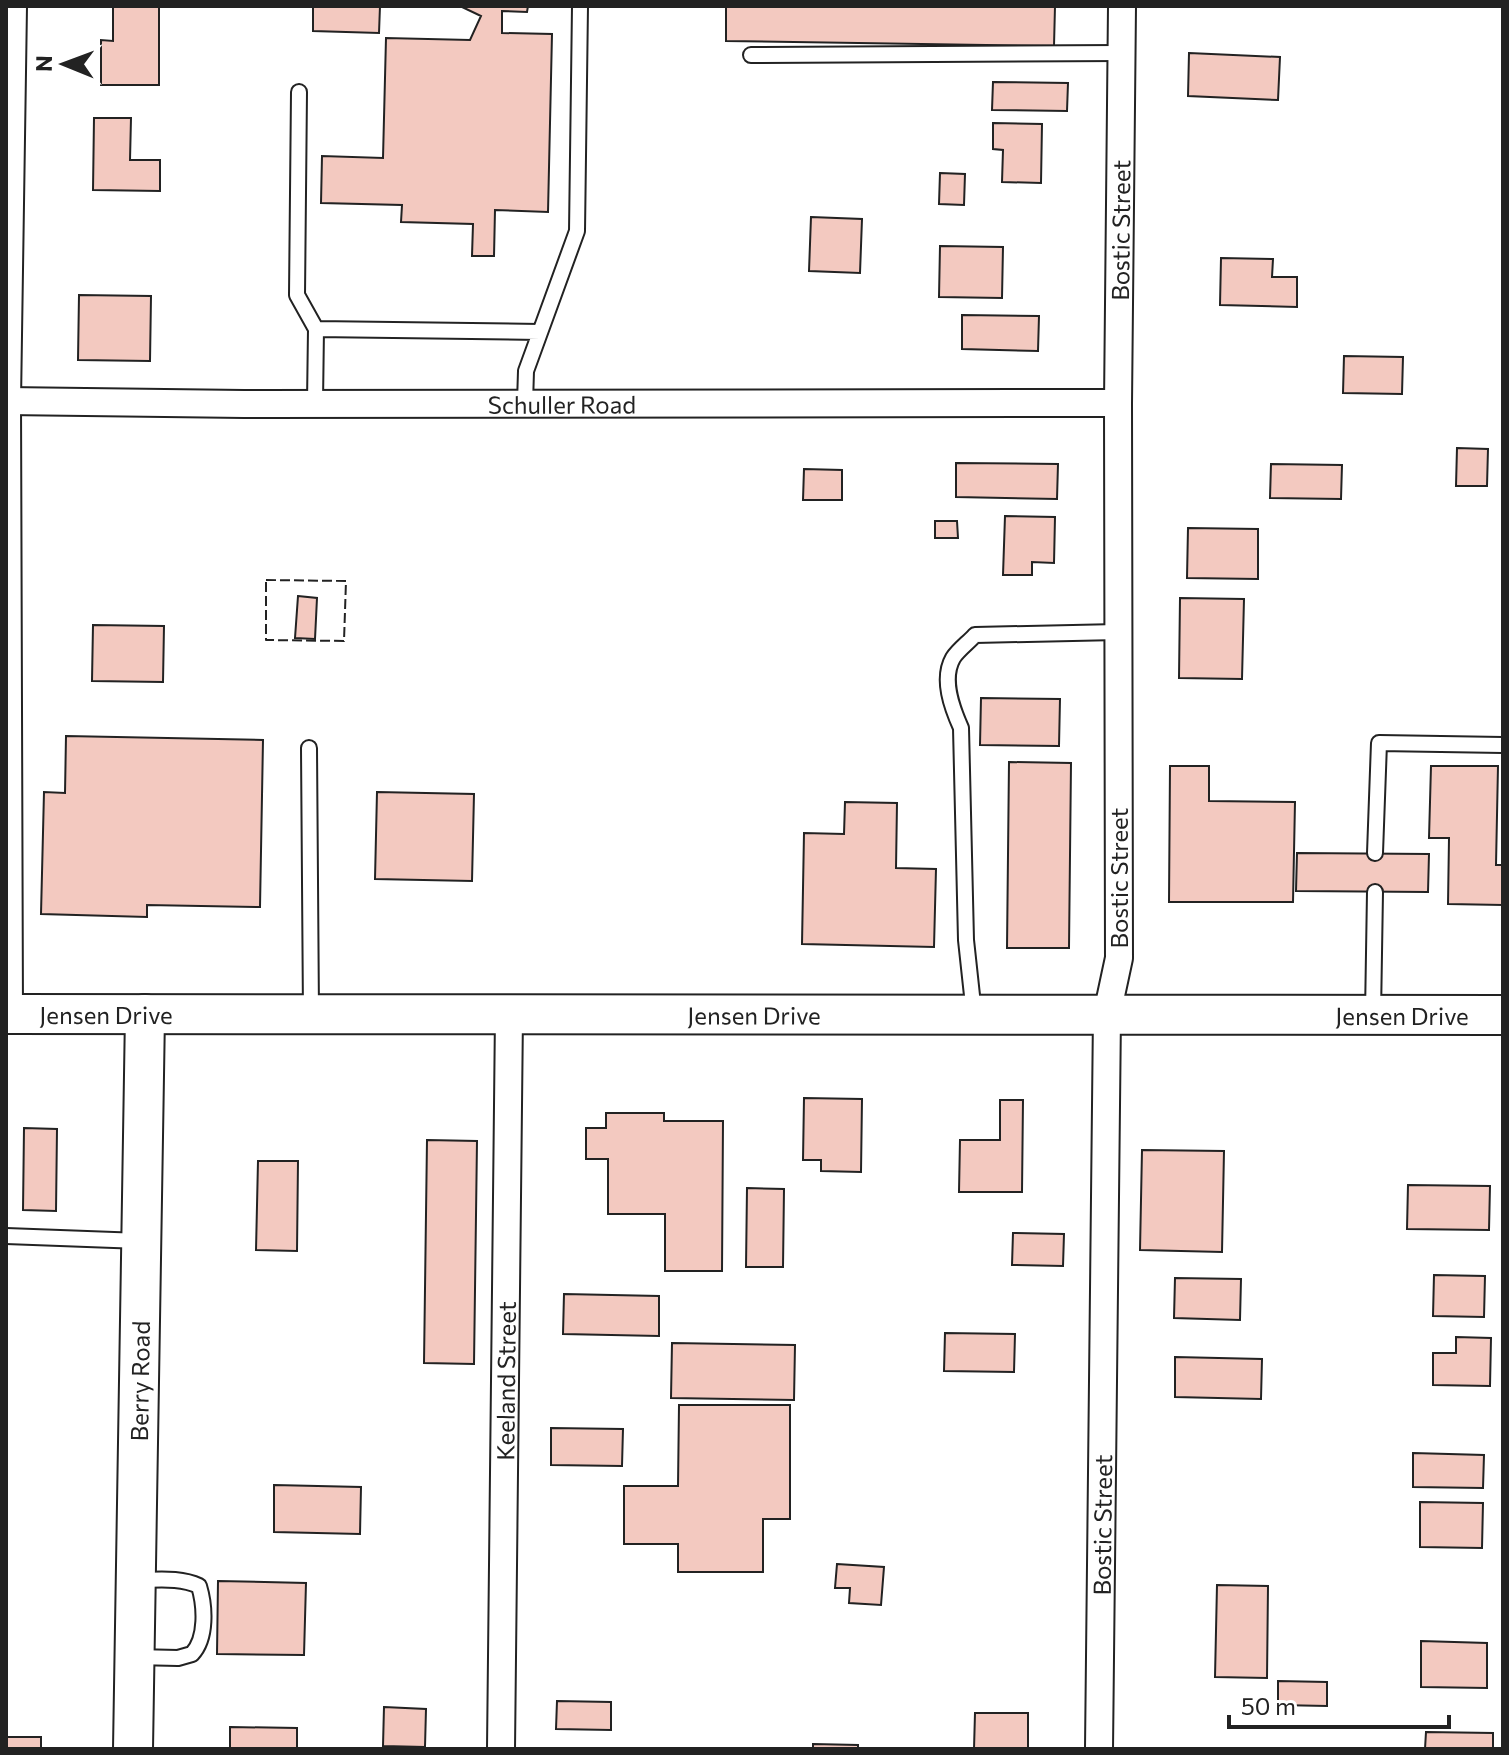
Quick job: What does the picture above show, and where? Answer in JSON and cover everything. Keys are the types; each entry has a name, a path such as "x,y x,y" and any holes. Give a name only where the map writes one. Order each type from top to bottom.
{"main road":[{"name":"Jensen Drive","path":"7,1014 1503,1015"},
{"name":"Berry Road","path":"133,1749 145,1014"}],"street":[{"path":"7,1014 6,401 13,6"},
{"name":"Bostic Street","path":"1099,1749 1107,1014 1119,958 1118,403 1122,6"},
{"name":"Schuller Road","path":"6,401 244,404 1118,403"},
{"name":"Keeland Street","path":"501,1749 509,1014"}],"lane":[{"path":"525,403 526,371 577,231 580,6"},
{"path":"751,55 1122,53"},
{"path":"299,92 297,295 316,329 315,402"},
{"path":"316,329 540,332"},
{"path":"974,1015 966,940 961,728 952,707 948,680 953,659 975,635 1118,632"},
{"path":"1375,853 1379,743 1503,745"},
{"path":"309,748 311,1014"},
{"path":"1373,1014 1375,892"},
{"path":"6,1236 142,1241"},
{"path":"135,1657 178,1658 192,1654 202,1636 199,1586 169,1579 136,1580"}],"building":[{"path":"113,6 159,6 159,85 101,85 101,40 113,41"},
{"path":"313,6 380,6 379,33 313,31"},
{"path":"460,6 528,6 527,12 502,11 502,33 552,34 548,212 495,210 494,256 472,256 473,224 401,222 402,205 321,203 322,156 383,158 386,38 470,40 481,16"},
{"path":"726,6 1055,6 1054,46 726,41"},
{"path":"1189,53 1280,57 1278,100 1188,96"},
{"path":"993,82 1068,83 1067,111 992,110"},
{"path":"94,118 131,118 130,160 160,160 160,191 93,190"},
{"path":"993,123 1042,124 1041,183 1002,182 1003,150 993,149"},
{"path":"940,173 965,174 964,205 939,204"},
{"path":"811,217 862,219 860,273 809,271"},
{"path":"940,246 1003,247 1002,298 939,297"},
{"path":"1221,258 1273,259 1272,277 1297,277 1297,307 1220,305"},
{"path":"79,295 151,296 150,361 78,360"},
{"path":"962,315 1039,316 1038,351 962,349"},
{"path":"1344,356 1403,357 1402,394 1343,393"},
{"path":"1457,448 1488,449 1487,486 1456,486"},
{"path":"956,463 1058,464 1057,499 956,497"},
{"path":"1271,464 1342,465 1341,499 1270,498"},
{"path":"804,469 842,470 842,500 803,500"},
{"path":"1005,516 1055,517 1054,563 1032,562 1032,575 1003,575"},
{"path":"935,521 957,521 958,538 935,538"},
{"path":"1188,528 1258,529 1258,579 1187,578"},
{"path":"298,596 317,598 315,639 295,638"},
{"path":"1180,598 1244,599 1242,679 1179,678"},
{"path":"93,625 164,626 163,682 92,681"},
{"path":"981,698 1060,699 1059,746 980,745"},
{"path":"66,736 263,740 260,907 147,905 147,917 41,914 44,792 65,793"},
{"path":"1009,762 1071,763 1069,948 1007,948"},
{"path":"1170,766 1209,766 1209,801 1295,802 1293,902 1169,902"},
{"path":"1431,766 1498,766 1496,865 1503,865 1503,905 1448,904 1449,838 1429,838"},
{"path":"377,792 474,794 472,881 375,879"},
{"path":"845,802 897,803 896,868 936,869 934,947 802,944 804,833 844,834"},
{"path":"1297,853 1429,854 1428,892 1296,891"},
{"path":"804,1098 862,1099 861,1172 821,1171 821,1160 803,1160"},
{"path":"1000,1100 1023,1100 1022,1192 959,1192 960,1140 1000,1140"},
{"path":"606,1113 664,1113 664,1121 723,1121 722,1271 665,1271 665,1214 608,1214 608,1159 586,1159 586,1128 606,1128"},
{"path":"24,1128 57,1129 56,1211 23,1210"},
{"path":"427,1140 477,1141 474,1364 424,1363"},
{"path":"1142,1150 1224,1151 1222,1252 1140,1250"},
{"path":"258,1161 298,1161 297,1251 256,1250"},
{"path":"1408,1185 1490,1186 1489,1230 1407,1229"},
{"path":"747,1188 784,1189 783,1267 746,1267"},
{"path":"1013,1233 1064,1234 1063,1266 1012,1265"},
{"path":"1434,1275 1485,1276 1484,1317 1433,1316"},
{"path":"1175,1278 1241,1279 1240,1320 1174,1318"},
{"path":"564,1294 659,1296 659,1336 563,1334"},
{"path":"945,1333 1015,1334 1014,1372 944,1371"},
{"path":"1456,1337 1491,1338 1490,1386 1433,1385 1433,1353 1456,1353"},
{"path":"672,1343 795,1345 794,1400 671,1398"},
{"path":"1175,1357 1262,1359 1261,1399 1175,1397"},
{"path":"679,1405 790,1405 790,1519 763,1519 763,1572 678,1572 678,1544 624,1544 624,1486 678,1486"},
{"path":"551,1428 623,1429 622,1466 551,1465"},
{"path":"1413,1453 1484,1455 1483,1488 1413,1487"},
{"path":"274,1485 361,1487 360,1534 274,1532"},
{"path":"1420,1502 1483,1503 1482,1548 1420,1547"},
{"path":"837,1564 884,1567 881,1605 849,1603 850,1588 835,1588"},
{"path":"218,1581 306,1583 304,1655 217,1654"},
{"path":"1217,1585 1268,1586 1267,1678 1215,1677"},
{"path":"1421,1641 1487,1643 1487,1688 1421,1687"},
{"path":"1278,1681 1327,1682 1327,1706 1278,1705"},
{"path":"557,1701 611,1702 611,1730 556,1729"},
{"path":"384,1707 426,1709 425,1747 383,1746"},
{"path":"975,1713 1028,1713 1028,1749 974,1749"},
{"path":"230,1727 297,1728 297,1749 230,1749"},
{"path":"1426,1732 1493,1733 1493,1749 1425,1749"},
{"path":"6,1737 41,1737 41,1749 6,1749"},
{"path":"813,1744 858,1745 858,1749 813,1749"}],"fence":[{"path":"266,580 346,581 344,641 266,640 266,580"}]}
